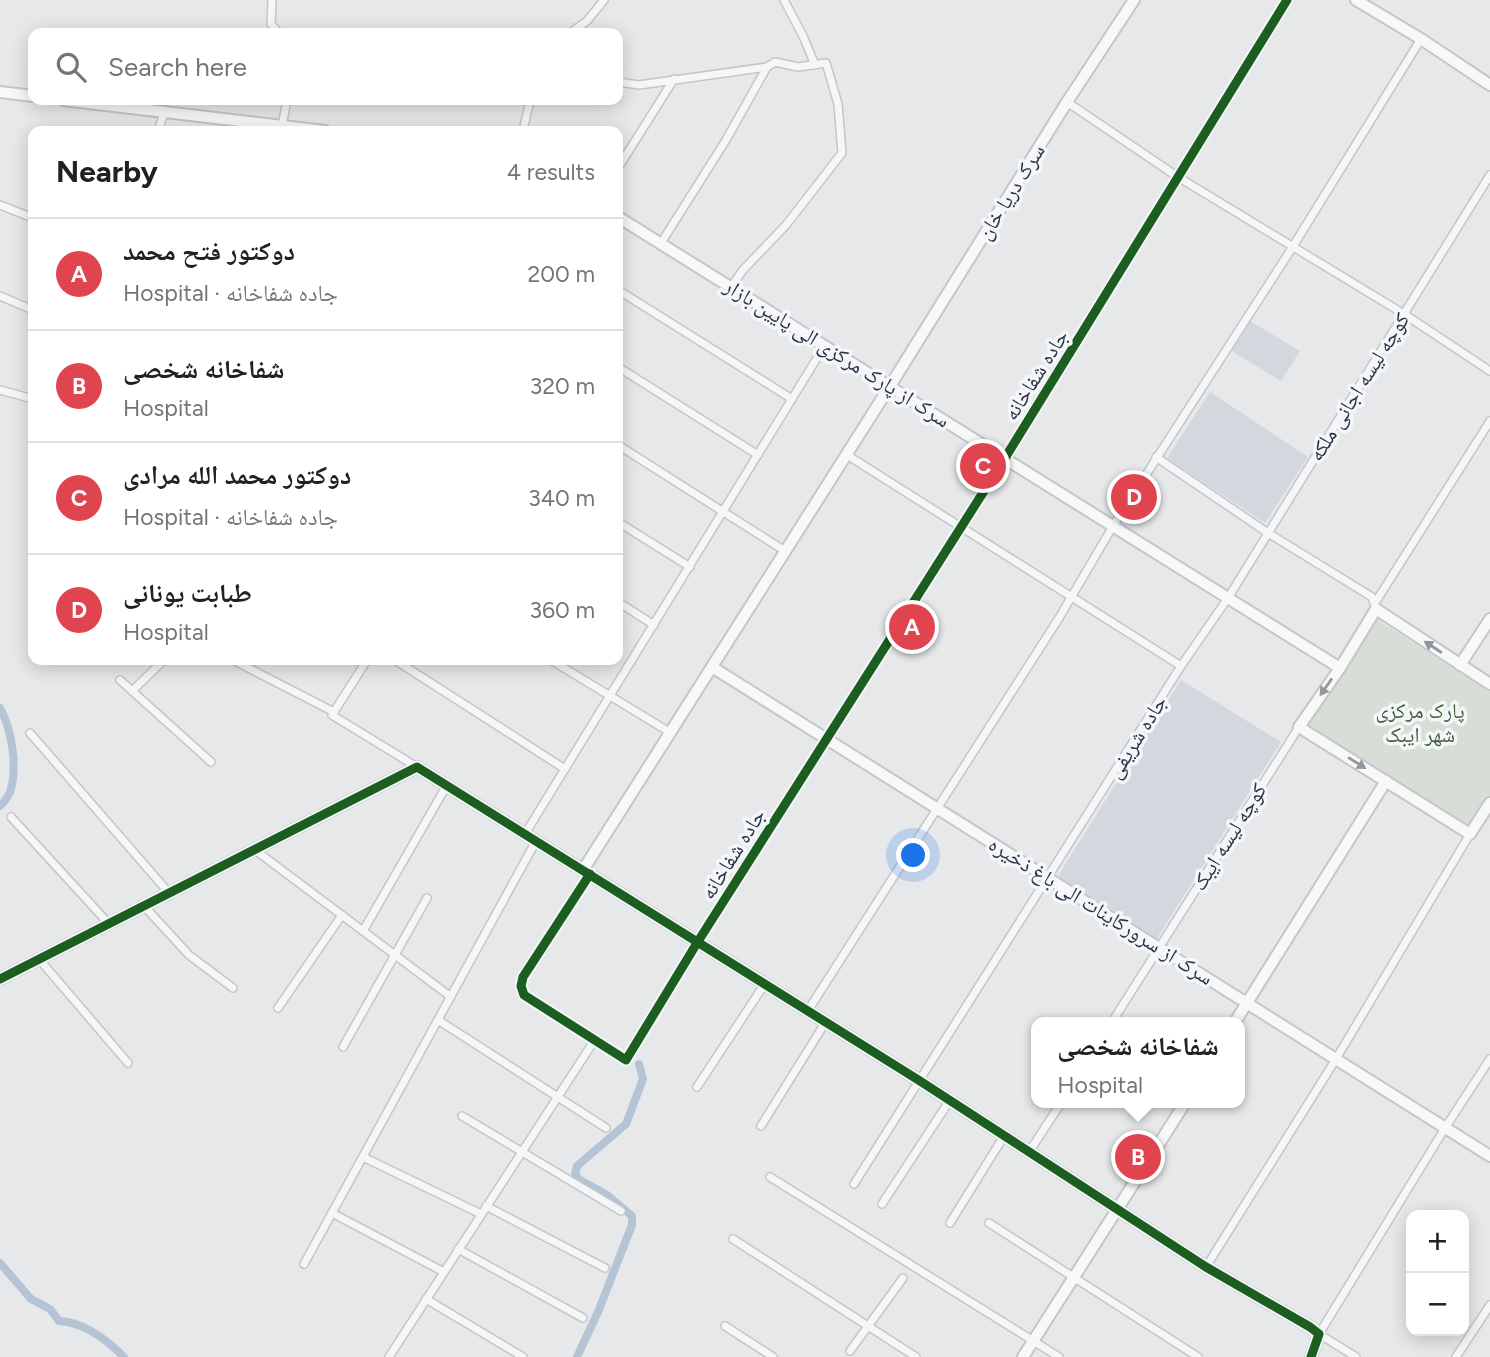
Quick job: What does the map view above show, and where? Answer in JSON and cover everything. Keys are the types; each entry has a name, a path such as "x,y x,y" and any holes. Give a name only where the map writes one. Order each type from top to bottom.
{"street":[{"path":"272,0 271,24 275,28"},
{"path":"577,28 587,21 604,0"},
{"path":"784,0 815,65"},
{"name":"سرک دریا خان","path":"586,872 1067,102 1134,0"},
{"name":"جاده شفاخانه","path":"594,1041 623,1060 628,1059 697,943 1005,458 1287,0"},
{"path":"1356,0 1490,85"},
{"path":"807,1012 1071,598 1156,457 1292,248 1421,39"},
{"path":"623,83 639,85 767,67 775,62 798,67 826,63 838,104 842,153 795,214 743,270 732,287"},
{"path":"661,243 726,140 767,67"},
{"path":"623,160 674,79"},
{"path":"0,92 28,95"},
{"path":"1067,102 1178,177 1404,314 1490,371"},
{"path":"102,105 282,126 286,105"},
{"path":"524,126 529,105"},
{"path":"160,126 164,113"},
{"path":"240,122 246,126"},
{"name":"کوچه لیسه اجانی ملکه","path":"1228,598 1490,175"},
{"path":"0,205 28,216"},
{"name":"سرک از پارک مرکزی الی پایین بازار","path":"623,220 1340,668"},
{"path":"623,293 792,399"},
{"path":"0,296 28,308"},
{"path":"525,834 825,345"},
{"path":"623,370 758,455"},
{"path":"0,390 28,398"},
{"path":"1470,834 1299,727 1340,668 1490,421"},
{"path":"623,448 785,551"},
{"path":"847,455 1181,666"},
{"path":"1156,457 1268,533 1372,597 1376,606 1490,684"},
{"path":"623,525 690,567"},
{"name":"جاده شریفی","path":"854,1184 1181,666 1228,598"},
{"path":"623,605 654,625"},
{"path":"1460,664 1490,620"},
{"path":"132,691 159,665"},
{"path":"243,665 334,712"},
{"path":"364,665 332,715 920,1081 1206,1267 1356,1357"},
{"path":"403,665 565,769"},
{"path":"559,665 671,733"},
{"name":"سرک از سرورکاینات الی باغ ذخیره","path":"712,667 1490,1156"},
{"path":"120,680 211,762"},
{"name":"کوچه لیسه ایبک","path":"1115,1017 1299,727"},
{"path":"30,733 169,893"},
{"path":"0,979 417,767"},
{"path":"1238,1017 1386,781"},
{"path":"363,931 447,785"},
{"path":"1206,1267 1336,1059 1490,803"},
{"path":"11,817 109,924"},
{"path":"304,1264 536,841"},
{"path":"255,849 451,997"},
{"path":"391,1356 594,1041 524,995 521,986 523,976 586,872"},
{"path":"343,1047 427,898"},
{"path":"144,906 189,955 233,988"},
{"path":"278,1008 342,915"},
{"path":"39,960 128,1063"},
{"path":"697,1087 764,985"},
{"path":"438,1020 606,1128"},
{"path":"761,1126 825,1023"},
{"path":"1311,1357 1319,1334 1490,1059"},
{"path":"883,1204 950,1100"},
{"path":"1029,1152 1058,1108"},
{"path":"1023,1357 1182,1108"},
{"path":"462,1116 621,1211"},
{"path":"950,1223 1004,1136"},
{"path":"363,1157 481,1214"},
{"path":"770,1177 1059,1357"},
{"path":"486,1206 606,1268"},
{"path":"332,1213 444,1272"},
{"path":"989,1223 1198,1357"},
{"path":"733,1239 916,1357"},
{"path":"458,1249 583,1318"},
{"path":"850,1350 903,1279"},
{"path":"426,1299 523,1357"},
{"path":"1456,1357 1490,1306"},
{"path":"725,1326 773,1357"}],"shaded area":[{"path":"1248,320 1300,351 1281,381 1230,350"},
{"path":"1210,392 1308,457 1265,523 1167,458"},
{"path":"1181,680 1281,742 1157,938 1058,876"}],"green space":[{"name":"پارک مرکزی شهر ایبک","path":"1376,619 1490,691 1490,797 1468,831 1306,728"}],"waterway":[{"path":"0,708 11,738 14,761 10,792 0,806"},
{"path":"577,1357 632,1225 632,1216 575,1174 577,1166 626,1124 643,1079 639,1064"},
{"path":"0,1263 31,1299 50,1309 59,1321 94,1333 124,1357"}],"cycle path":[{"path":"590,874 523,977 521,986 524,995 626,1060 697,943 1005,458 1287,0"},
{"path":"0,979 417,767 920,1081 1206,1267 1310,1327 1319,1334 1311,1357"}],"place":[{"name":"دوکتور محمد الله مرادی","path":"983,466"},
{"name":"طبابت یونانی","path":"1134,497"},
{"name":"دوکتور فتح محمد","path":"912,627"},
{"name":"شفاخانه شخصی","path":"1138,1157"}]}
